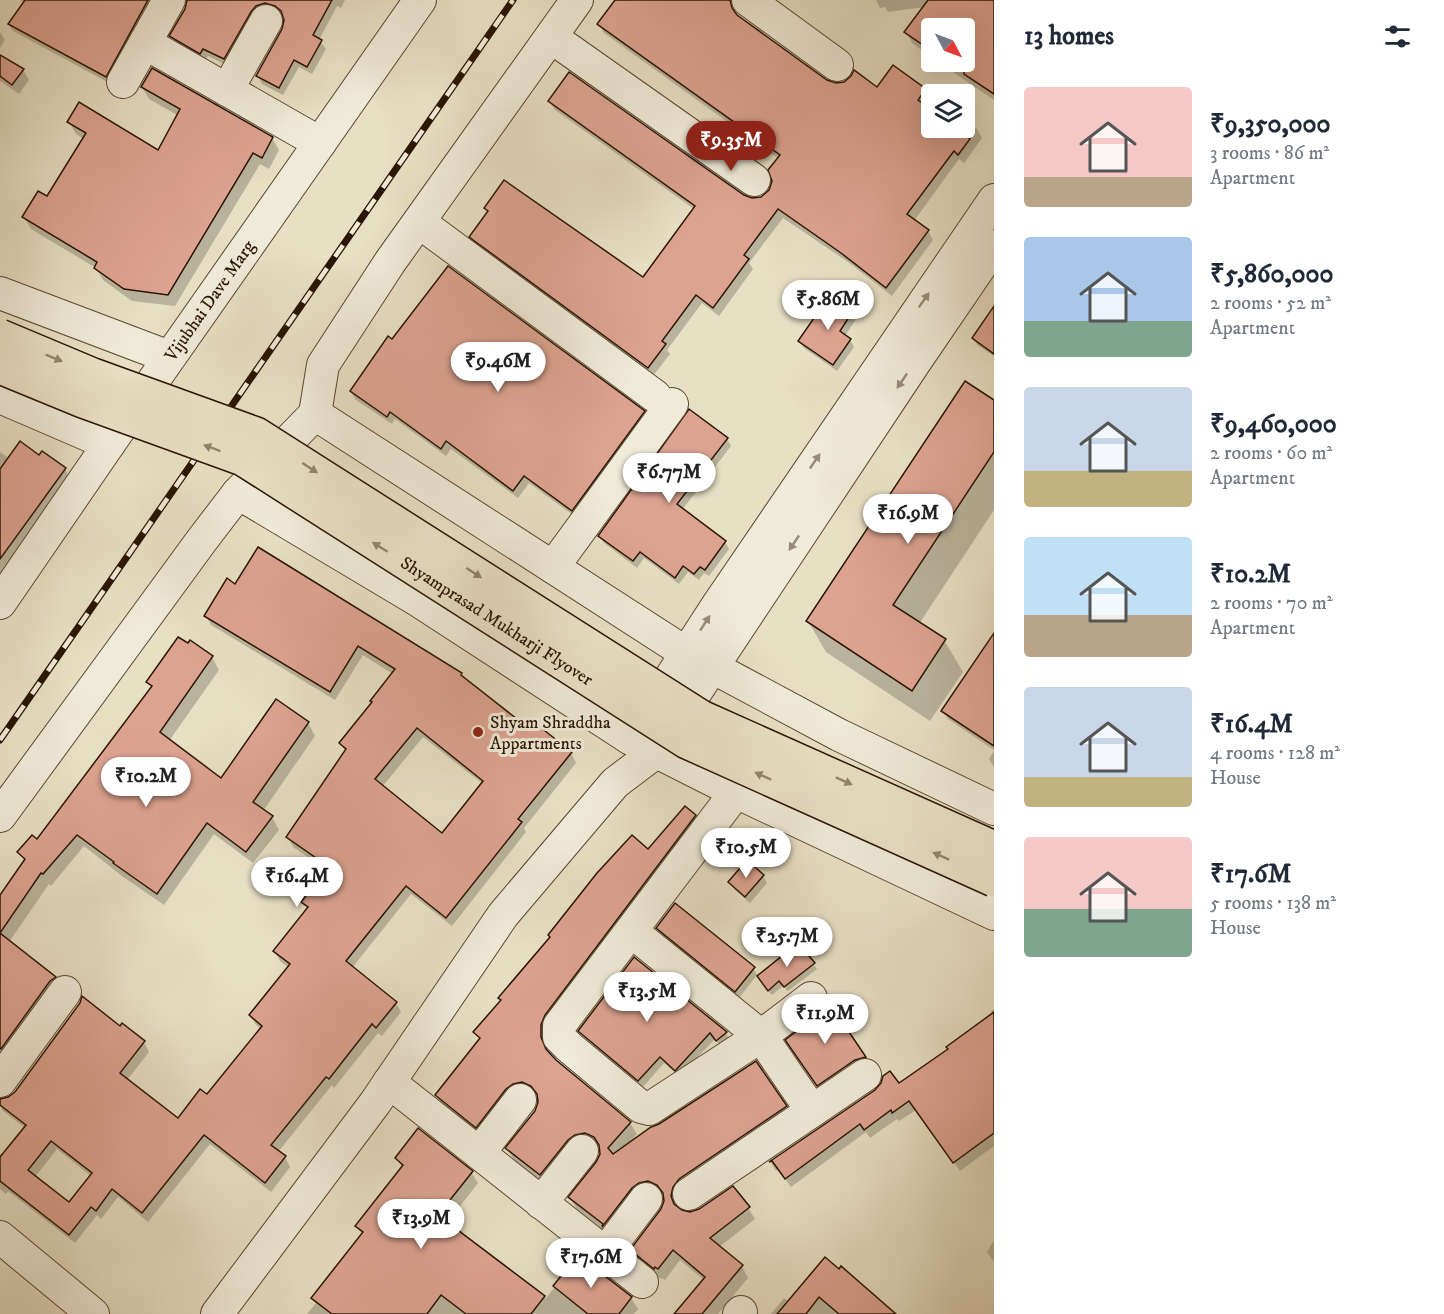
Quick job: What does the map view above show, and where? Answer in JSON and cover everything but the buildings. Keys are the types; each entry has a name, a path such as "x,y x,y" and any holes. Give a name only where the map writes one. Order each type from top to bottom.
{"main road":[{"name":"Shyamprasad Mukharji Flyover","path":"0,336 93,375 256,434 701,717 994,848"},
{"name":"Shyamprasad Mukharji Flyover","path":"0,367 83,401 243,459 687,742 994,880"}],"street":[{"path":"123,82 169,0"},
{"path":"0,816 238,493 315,414 323,366 390,262 577,0"},
{"path":"748,0 837,65"},
{"name":"Vijubhai Dave Marg","path":"0,603 169,357 311,138 415,2"},
{"path":"227,90 266,21"},
{"path":"551,37 754,180"},
{"path":"145,43 311,138"},
{"path":"272,177 311,138 329,92"},
{"path":"217,1314 389,1082 503,915 644,746 881,363 994,200"},
{"path":"419,222 664,400 554,567"},
{"path":"699,660 994,246"},
{"path":"0,293 169,357"},
{"path":"0,397 109,444"},
{"path":"315,414 699,660 839,735 994,809"},
{"path":"238,493 419,601 644,746 994,914"},
{"path":"736,792 559,1026 559,1037 641,1107 649,1109 761,1036 811,998"},
{"path":"631,931 761,1036 812,1111"},
{"path":"0,1082 65,992"},
{"path":"689,1194 865,1075"},
{"path":"389,1082 642,1282"},
{"path":"479,1153 520,1100"},
{"path":"541,1203 582,1151"},
{"path":"605,1253 646,1198"},
{"path":"0,1237 93,1314"}],"railway":[{"path":"0,740 513,0"}],"place":[{"name":"Shyam Shraddha Appartments","path":"478,732"}]}
